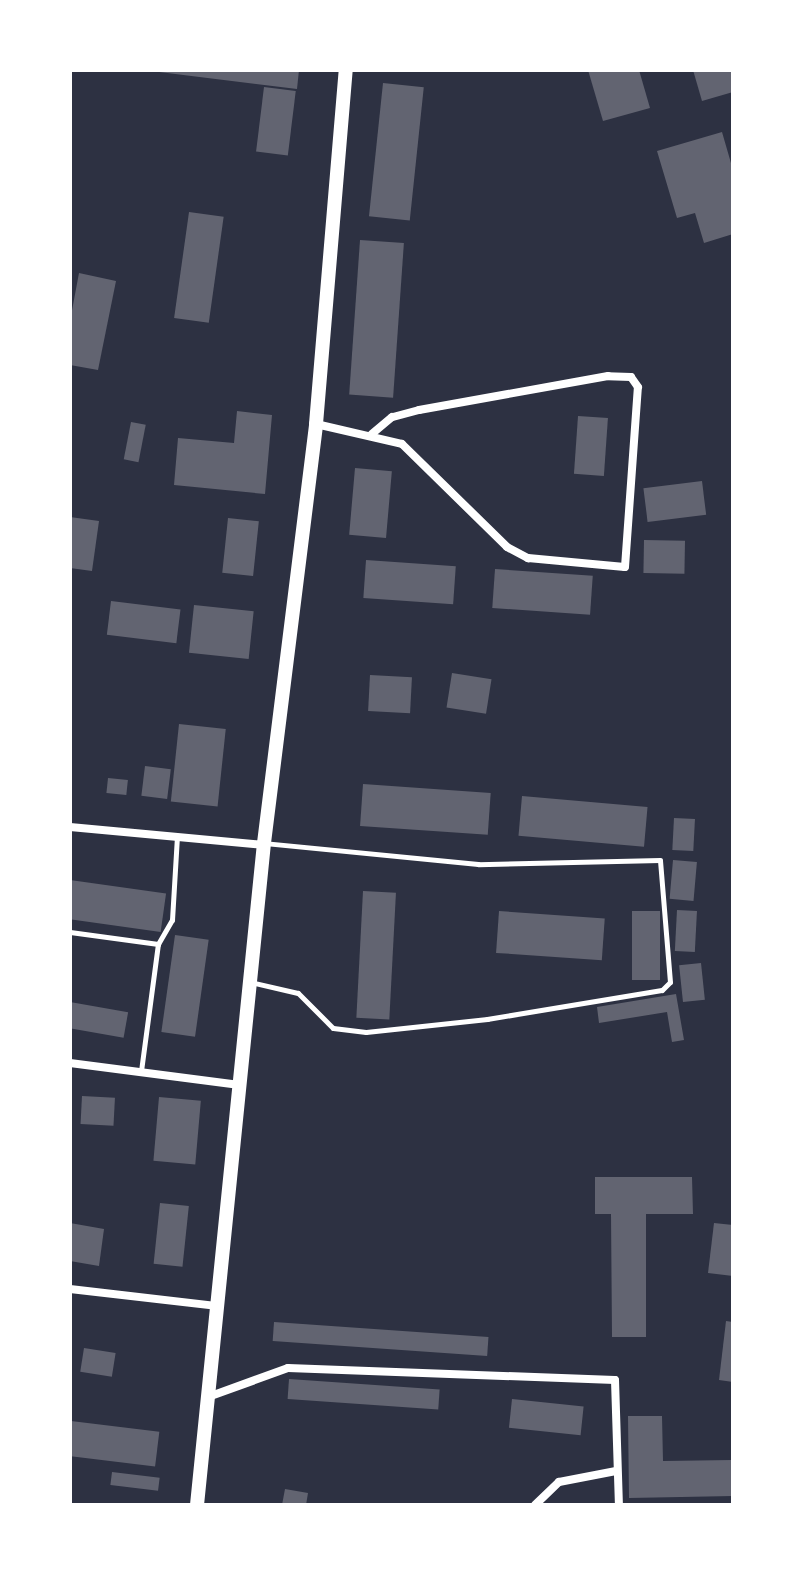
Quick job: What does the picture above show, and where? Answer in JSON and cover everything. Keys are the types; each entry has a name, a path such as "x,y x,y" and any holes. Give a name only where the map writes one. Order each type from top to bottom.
{"street":[{"path":"197,1505 264,844 316,424 346,70"},
{"path":"316,424 372,434 402,444 507,547 528,558 625,567 638,387 631,377 608,376 419,410 392,417 372,434"},
{"path":"70,827 264,844"},
{"path":"70,1063 240,1085"},
{"path":"70,1289 218,1306"},
{"path":"208,1397 288,1368 615,1380 619,1505"},
{"path":"535,1505 559,1482 616,1471"}],"lane":[{"path":"141,1072 158,944 172,920 177,837"},
{"path":"250,982 298,993 333,1028 366,1032 487,1019 662,990 670,982 660,860 478,864 264,844"},
{"path":"70,932 158,944"}],"building":[{"path":"143,70 299,70 297,89"},
{"path":"588,70 639,70 650,108 603,121"},
{"path":"693,70 733,70 733,92 702,101"},
{"path":"383,83 424,87 410,221 369,216"},
{"path":"264,87 296,91 288,155 256,152"},
{"path":"722,132 733,170 733,234 704,243 695,213 677,218 657,151"},
{"path":"189,212 224,217 209,323 174,318"},
{"path":"360,240 404,243 393,398 349,395"},
{"path":"79,273 116,281 98,370 70,365 70,321"},
{"path":"237,411 272,415 265,494 174,485 178,438 234,443"},
{"path":"578,416 608,418 604,476 574,474"},
{"path":"131,422 146,425 138,462 124,459"},
{"path":"355,468 392,471 386,538 349,535"},
{"path":"702,481 706,515 648,522 643,488"},
{"path":"70,517 99,521 92,571 70,568"},
{"path":"228,518 259,521 253,576 222,573"},
{"path":"644,540 685,541 684,574 643,573"},
{"path":"366,560 456,566 453,604 363,598"},
{"path":"495,569 593,576 590,615 492,608"},
{"path":"111,601 180,610 176,643 107,635"},
{"path":"194,605 254,611 249,659 189,653"},
{"path":"452,673 492,679 486,714 447,708"},
{"path":"370,675 412,677 410,713 368,711"},
{"path":"179,724 226,729 218,806 171,802"},
{"path":"145,766 171,769 167,799 141,796"},
{"path":"108,778 128,780 126,795 106,793"},
{"path":"363,784 491,793 488,835 360,826"},
{"path":"522,796 648,807 644,847 519,836"},
{"path":"674,818 695,819 693,851 672,850"},
{"path":"673,860 697,862 694,901 670,899"},
{"path":"70,880 166,893 161,932 70,919"},
{"path":"363,891 396,893 389,1020 356,1018"},
{"path":"677,910 697,911 695,952 675,951"},
{"path":"499,911 605,918 602,960 496,953"},
{"path":"632,911 660,911 660,980 632,980"},
{"path":"175,935 209,940 195,1037 161,1032"},
{"path":"701,963 705,1000 683,1002 679,965"},
{"path":"676,994 684,1040 672,1042 667,1012 599,1023 597,1007"},
{"path":"70,1002 128,1012 124,1038 70,1028"},
{"path":"82,1096 115,1098 113,1126 81,1124"},
{"path":"159,1097 201,1101 195,1164 153,1161"},
{"path":"595,1177 692,1177 693,1214 646,1214 646,1337 612,1337 611,1214 595,1214"},
{"path":"160,1203 189,1206 182,1267 154,1264"},
{"path":"70,1223 104,1229 99,1266 70,1261"},
{"path":"714,1223 733,1225 733,1276 708,1273"},
{"path":"726,1321 733,1322 733,1382 719,1380"},
{"path":"274,1322 488,1337 487,1356 273,1341"},
{"path":"84,1348 116,1353 112,1377 80,1372"},
{"path":"289,1379 440,1390 438,1409 288,1399"},
{"path":"512,1399 584,1407 581,1435 509,1428"},
{"path":"628,1416 662,1416 663,1461 732,1460 733,1496 629,1498"},
{"path":"71,1421 159,1432 155,1467 70,1456"},
{"path":"112,1472 160,1478 158,1491 110,1485"},
{"path":"285,1489 308,1493 306,1505 282,1505"}]}
